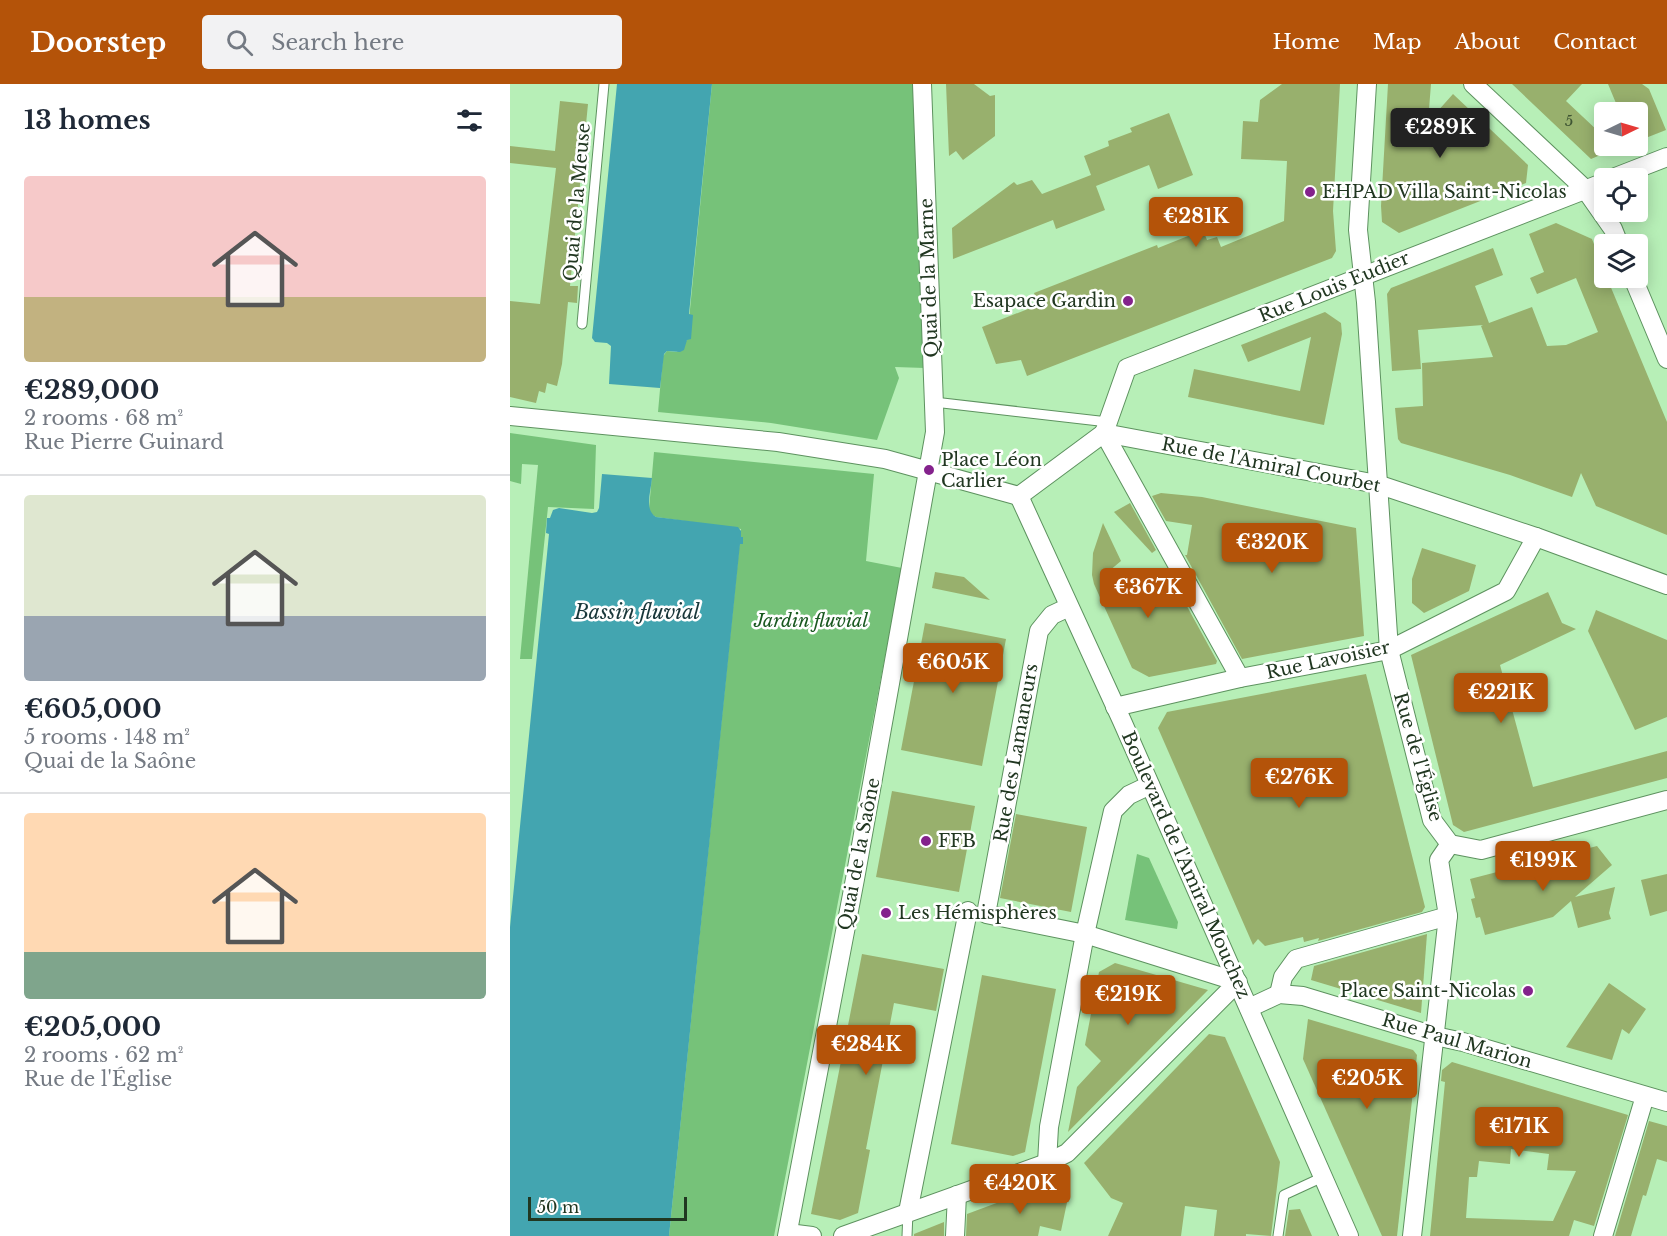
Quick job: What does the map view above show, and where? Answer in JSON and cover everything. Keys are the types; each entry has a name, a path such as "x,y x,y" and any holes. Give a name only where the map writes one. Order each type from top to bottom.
{"street":[{"name":"Quai de la Marne","path":"922,84 935,432 929,471"},
{"name":"Rue de l'Église","path":"1367,84 1358,230 1389,650 1432,820 1450,844 1438,860 1448,916 1412,1236"},
{"path":"1473,84 1586,189 1615,234"},
{"path":"1639,168 1667,157"},
{"name":"Rue Louis Eudier","path":"1106,428 1127,368 1594,186"},
{"path":"1637,288 1667,359"},
{"path":"510,416 778,442 885,459 1019,496 1106,428 1240,678"},
{"name":"Rue de l'Amiral Courbet","path":"1106,428 1377,484 1536,537 1667,585"},
{"name":"Quai de la Saône","path":"788,1234 929,471"},
{"name":"Boulevard de l'Amiral Mouchez","path":"1019,496 1238,982 1349,1236"},
{"name":"Rue Lavoisier","path":"1115,707 1240,678 1389,650 1506,591 1536,537"},
{"name":"Rue des Lamaneurs","path":"908,1212 1039,631 1052,615 1069,607"},
{"path":"1047,1163 1049,1127 1085,934 1113,811 1129,795 1150,785"},
{"path":"1450,844 1481,850 1667,800"},
{"path":"843,1236 1047,1163 1067,1153 1238,982 1085,934 977,912"},
{"path":"1249,1008 1280,994 1283,976 1296,959 1448,916"},
{"name":"Rue Paul Marion","path":"1280,994 1303,996 1667,1102"},
{"path":"1603,1236 1645,1096"},
{"path":"955,1236 957,1195"},
{"path":"788,1234 812,1236"}],"lane":[{"name":"Quai de la Meuse","path":"582,324 604,84"},
{"path":"934,402 1106,428"},
{"path":"1278,1236 1284,1195 1323,1177"},
{"path":"907,1236 908,1212"}],"green space":[{"path":"712,84 913,84 925,368 895,367 899,378 877,440 771,423 658,412 663,356 667,351 677,352 687,340"},
{"path":"510,433 596,445 594,509 548,507 532,659 520,659 538,465 522,464 521,484 510,481"},
{"name":"Jardin fluvial","path":"654,452 874,474 866,561 902,568 774,1236 669,1236 741,529 656,517 651,514 649,509"},
{"path":"1137,854 1149,858 1178,922 1177,929 1125,920"}],"water":[{"path":"617,84 712,84 689,314 693,315 691,339 687,340 684,350 667,351 664,354 660,388 609,384 611,346 607,343 595,342 592,338"},
{"name":"Bassin fluvial","path":"602,474 652,478 649,505 652,514 656,517 738,527 743,537 743,544 740,544 669,1236 510,1236 510,927 549,534 546,533 547,518 550,518 553,510 559,508 597,512"}],"building":[{"path":"946,84 974,84 990,96 995,95 995,136 963,160 956,151 949,156"},
{"path":"1282,84 1340,84 1333,211 1336,251 1332,258 1027,376 1021,360 996,364 982,327 1038,305 1034,293 1157,245 1158,248 1203,230 1207,240 1217,237 1221,247 1284,221 1287,161 1241,159 1243,121 1258,122 1260,100"},
{"path":"1388,84 1431,84 1428,122 1453,94 1528,165 1526,183 1399,233 1382,222"},
{"path":"1512,84 1582,84 1566,101 1594,127 1594,156 1598,156 1591,159"},
{"path":"1608,84 1642,84 1649,89 1666,130 1648,137 1648,102 1616,102"},
{"path":"560,101 588,104 570,286 578,286 577,303 568,302 562,364 557,386 547,383 545,393 539,391 536,403 510,397 510,301 540,304 556,168 510,163 510,146 555,151"},
{"path":"1169,113 1193,175 1158,189 1149,165 1096,186 1105,210 1056,229 1053,220 953,259 952,228 1014,182 1017,185 1032,180 1042,194 1091,175 1084,156 1109,146 1108,141 1132,132 1130,128"},
{"path":"1556,223 1592,239 1594,288 1611,288 1667,422 1667,535 1596,506 1581,473 1572,497 1510,475 1401,443 1398,439 1395,408 1423,406 1422,363 1493,357 1481,326 1483,325 1418,330 1421,369 1392,371 1387,294 1391,288 1493,248 1503,275 1475,286 1489,323 1532,307 1547,346 1566,345 1598,332 1576,278 1537,294 1530,278 1544,272 1529,234"},
{"path":"1325,312 1341,323 1342,334 1324,425 1188,397 1194,369 1300,391 1311,337 1248,362 1241,345"},
{"path":"1161,493 1202,497 1356,528 1364,636 1242,659 1185,555 1187,555 1192,525 1166,521 1152,496"},
{"path":"1130,503 1156,550 1152,553 1114,512"},
{"path":"1103,523 1121,561 1109,571 1125,568 1139,597 1172,579 1217,661 1216,664 1149,677 1132,668 1092,575 1093,553"},
{"path":"1422,548 1476,565 1469,591 1424,613 1412,603 1412,579"},
{"path":"935,572 964,577 990,600 932,588"},
{"path":"1548,592 1562,623 1576,629 1500,665 1533,787 1667,751 1667,778 1464,832 1453,825 1411,655"},
{"path":"1596,610 1667,640 1667,717 1635,730 1588,631"},
{"path":"925,623 1006,639 982,766 901,750"},
{"path":"1366,674 1425,907 1422,912 1318,941 1319,938 1304,942 1303,937 1265,946 1258,939 1253,945 1158,728 1167,712"},
{"name":"FFB","path":"892,791 975,806 959,892 876,877"},
{"path":"1016,814 1087,827 1071,912 1000,898"},
{"path":"1597,846 1612,865 1575,897 1615,887 1609,913 1611,919 1578,928 1571,901 1553,917 1485,935 1480,917 1476,918 1471,899 1475,898 1470,879"},
{"path":"1667,874 1667,911 1650,916 1641,880"},
{"path":"1427,934 1421,1013 1311,980 1314,966"},
{"path":"862,954 944,969 936,1011 894,1003 866,1149 870,1150 858,1213 840,1220 811,1214"},
{"path":"1115,963 1208,990 1068,1132 1077,1087 1101,1061 1085,1045 1099,972"},
{"path":"982,975 1056,989 1025,1152 1013,1156 951,1144"},
{"path":"1609,983 1646,1009 1629,1034 1622,1029 1612,1060 1566,1047"},
{"path":"1308,1019 1413,1050 1417,1055 1397,1236 1382,1236 1303,1059"},
{"path":"1209,1034 1225,1037 1280,1162 1271,1236 1246,1234 1246,1236 1214,1236 1217,1210 1185,1206 1181,1236 1108,1236 1123,1203 1111,1198 1084,1163"},
{"path":"1452,1062 1628,1115 1594,1226 1574,1220 1569,1236 1430,1236 1445,1082 1441,1081 1442,1070","holes":["1511,1149 1549,1154 1547,1170 1576,1171 1553,1221 1466,1218 1469,1177 1477,1177 1479,1161 1510,1164"]},
{"path":"1649,1121 1667,1126 1667,1162 1657,1159 1631,1236 1615,1236"},
{"path":"1047,1185 1049,1188 1069,1193 1061,1231 1040,1226 1038,1236 966,1236 967,1214 1002,1201 1032,1198 1033,1190"},
{"path":"1300,1209 1312,1236 1285,1236 1289,1210"},
{"path":"944,1222 944,1236 914,1236 914,1234"}],"place":[{"name":"EHPAD Villa Saint-Nicolas","path":"1310,192"},
{"name":"Esapace Gardin","path":"1128,301"},
{"name":"Place Léon Carlier","path":"929,470"},
{"name":"FFB","path":"926,841"},
{"name":"Les Hémisphères","path":"886,913"},
{"name":"Place Saint-Nicolas","path":"1528,991"}]}
